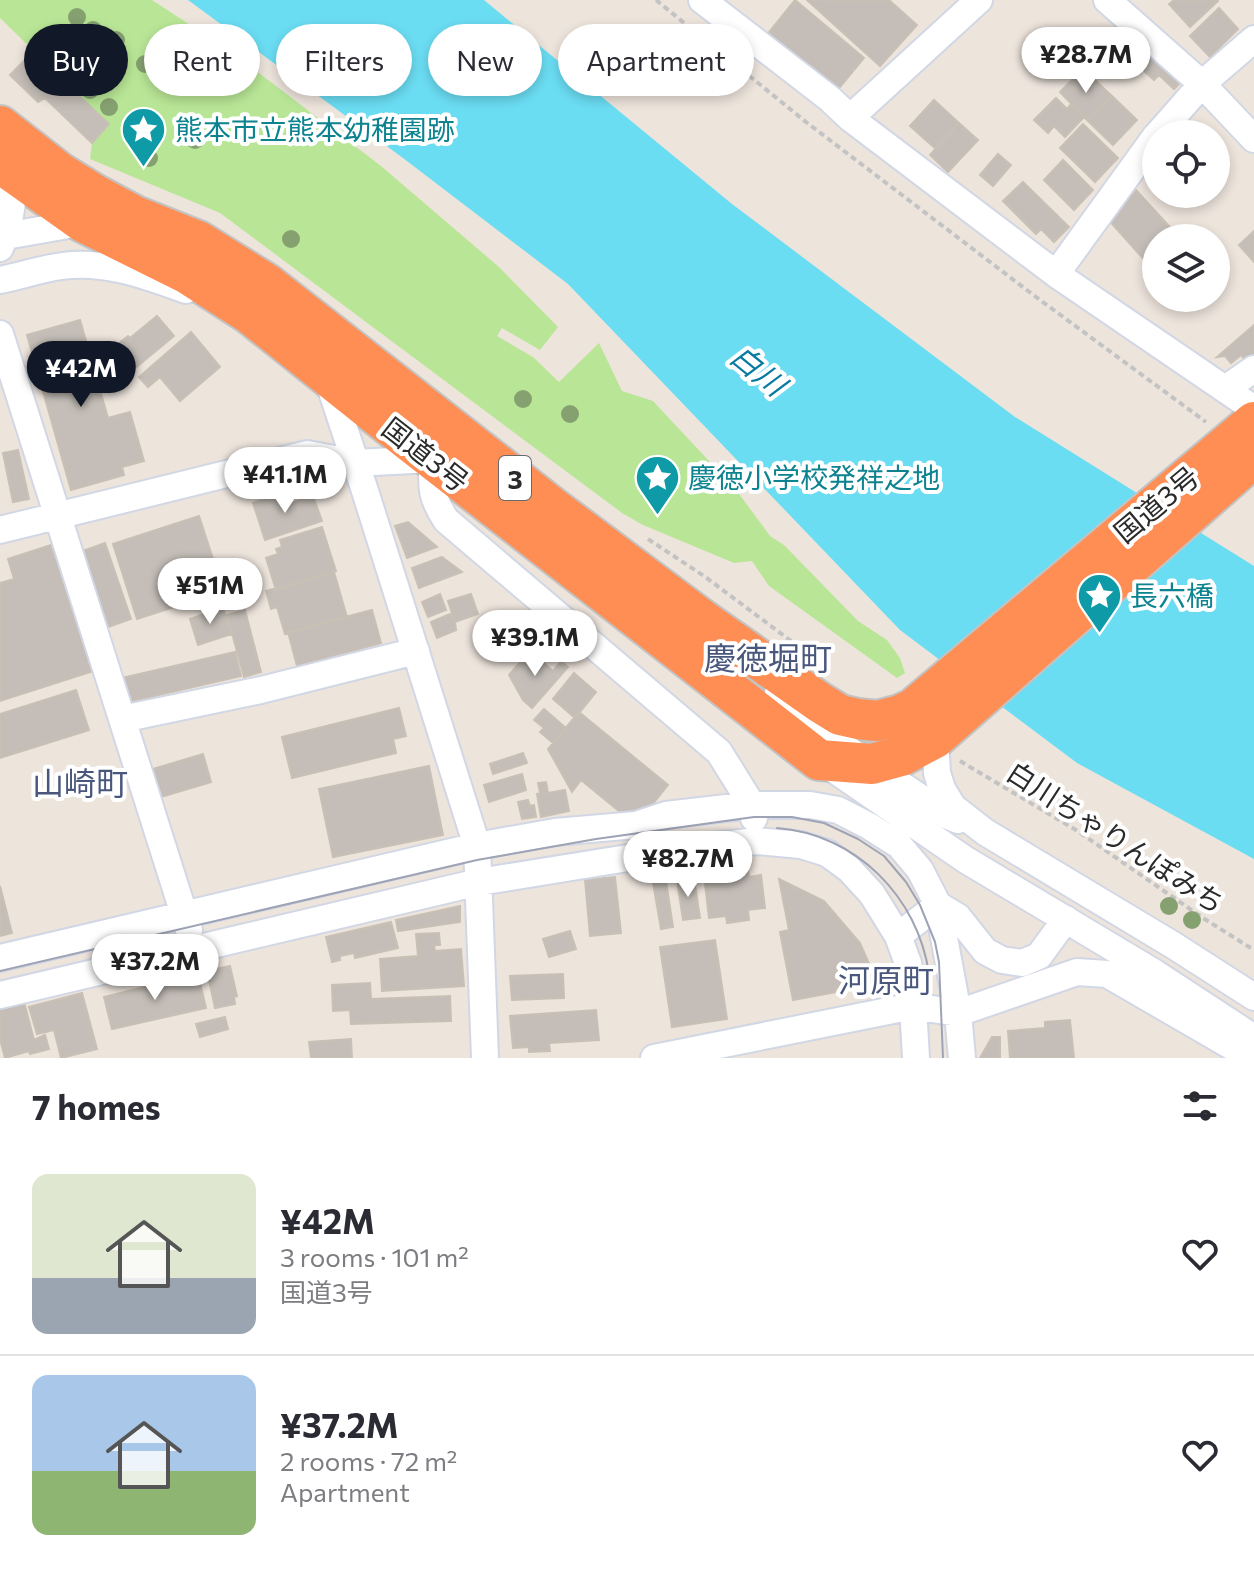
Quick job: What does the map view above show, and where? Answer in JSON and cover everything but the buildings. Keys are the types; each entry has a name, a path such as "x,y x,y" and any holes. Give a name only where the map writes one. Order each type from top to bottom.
{"highway":[{"name":"国道3号","path":"0,126 60,173 94,194 135,216 198,241 267,284 553,508 704,621 840,715 877,721 912,744 1241,441"},
{"name":"国道3号","path":"4,159 83,222 186,273 250,314 819,760"},
{"path":"819,760 912,744"}],"street":[{"path":"702,0 850,118 1056,274 1254,409"},
{"path":"850,118 979,0"},
{"path":"1107,0 1202,84 1254,139"},
{"path":"1170,120 1202,84 1254,39"},
{"path":"1056,274 1142,156"},
{"path":"2,240 10,218 4,159"},
{"path":"2,240 83,222 135,216"},
{"path":"0,280 63,266 92,265 122,269 250,314"},
{"path":"0,334 195,948"},
{"path":"1225,389 1254,369"},
{"path":"326,375 477,846 485,1058"},
{"path":"0,530 307,454 355,463 432,459 432,491 446,520 719,752 752,805 757,841"},
{"path":"704,621 793,707 834,740 912,744 937,773 953,807 985,832 1254,997"},
{"path":"122,719 261,690 416,651"},
{"path":"912,744 948,816 985,832"},
{"path":"912,744 918,805 966,860"},
{"path":"819,760 966,860 1254,1038"},
{"path":"0,958 477,846 555,832 636,825 666,815 752,805 810,805 838,810 869,826 899,845 920,870 938,905 958,1013 962,1058"},
{"path":"0,995 479,882 671,851 757,841 801,845 827,853 849,869 872,894 898,936 908,963 916,1058"},
{"path":"938,905 958,917 985,951 1002,960 1022,963 1039,956 1066,919"},
{"path":"898,936 938,905"},
{"path":"654,1058 913,1006 958,1013 1077,972 1107,974 1252,1058"}],"path":[{"path":"656,0 806,122 1036,297 1241,441"},
{"name":"白川ちゃりんぽみち","path":"912,744 965,762 1076,830 1254,950"}],"green space":[{"path":"0,0 152,0 189,24 144,24 144,96 260,96 260,74 276,86 276,96 289,96 381,166 499,267 558,327 540,350 502,328 497,336 533,357 559,382 599,343 622,391 653,401 737,491 770,536 784,545 858,621 887,640 900,658 905,673 897,678 769,586 752,561 734,563 622,513 220,213 90,159 92,143 109,124 80,96 128,96 128,24 24,24 24,41 0,18"}],"water":[{"name":"白川","path":"188,0 484,0 513,24 428,24 428,96 542,96 542,48 558,61 558,96 601,96 732,204 1015,417 1254,566 1254,859 1077,763 900,630 568,284 319,96 412,96 412,24 276,24 276,65 260,53 260,24 221,24"}],"tram line":[{"path":"0,971 477,860 596,839 754,817 792,817 824,823 858,839 884,856 906,882 920,905 935,942 939,962 943,1058"},
{"path":"777,828 806,833 833,843 878,874 912,920 923,946 929,974"}],"place":[{"name":"熊本市立熊本幼稚園跡","path":"144,168"},
{"name":"慶徳小学校発祥之地","path":"657,516"},
{"name":"長六橋","path":"1099,634"}],"district":[{"name":"慶徳堀町","path":"768,657"},
{"name":"山崎町","path":"80,782"},
{"name":"河原町","path":"886,979"}]}
